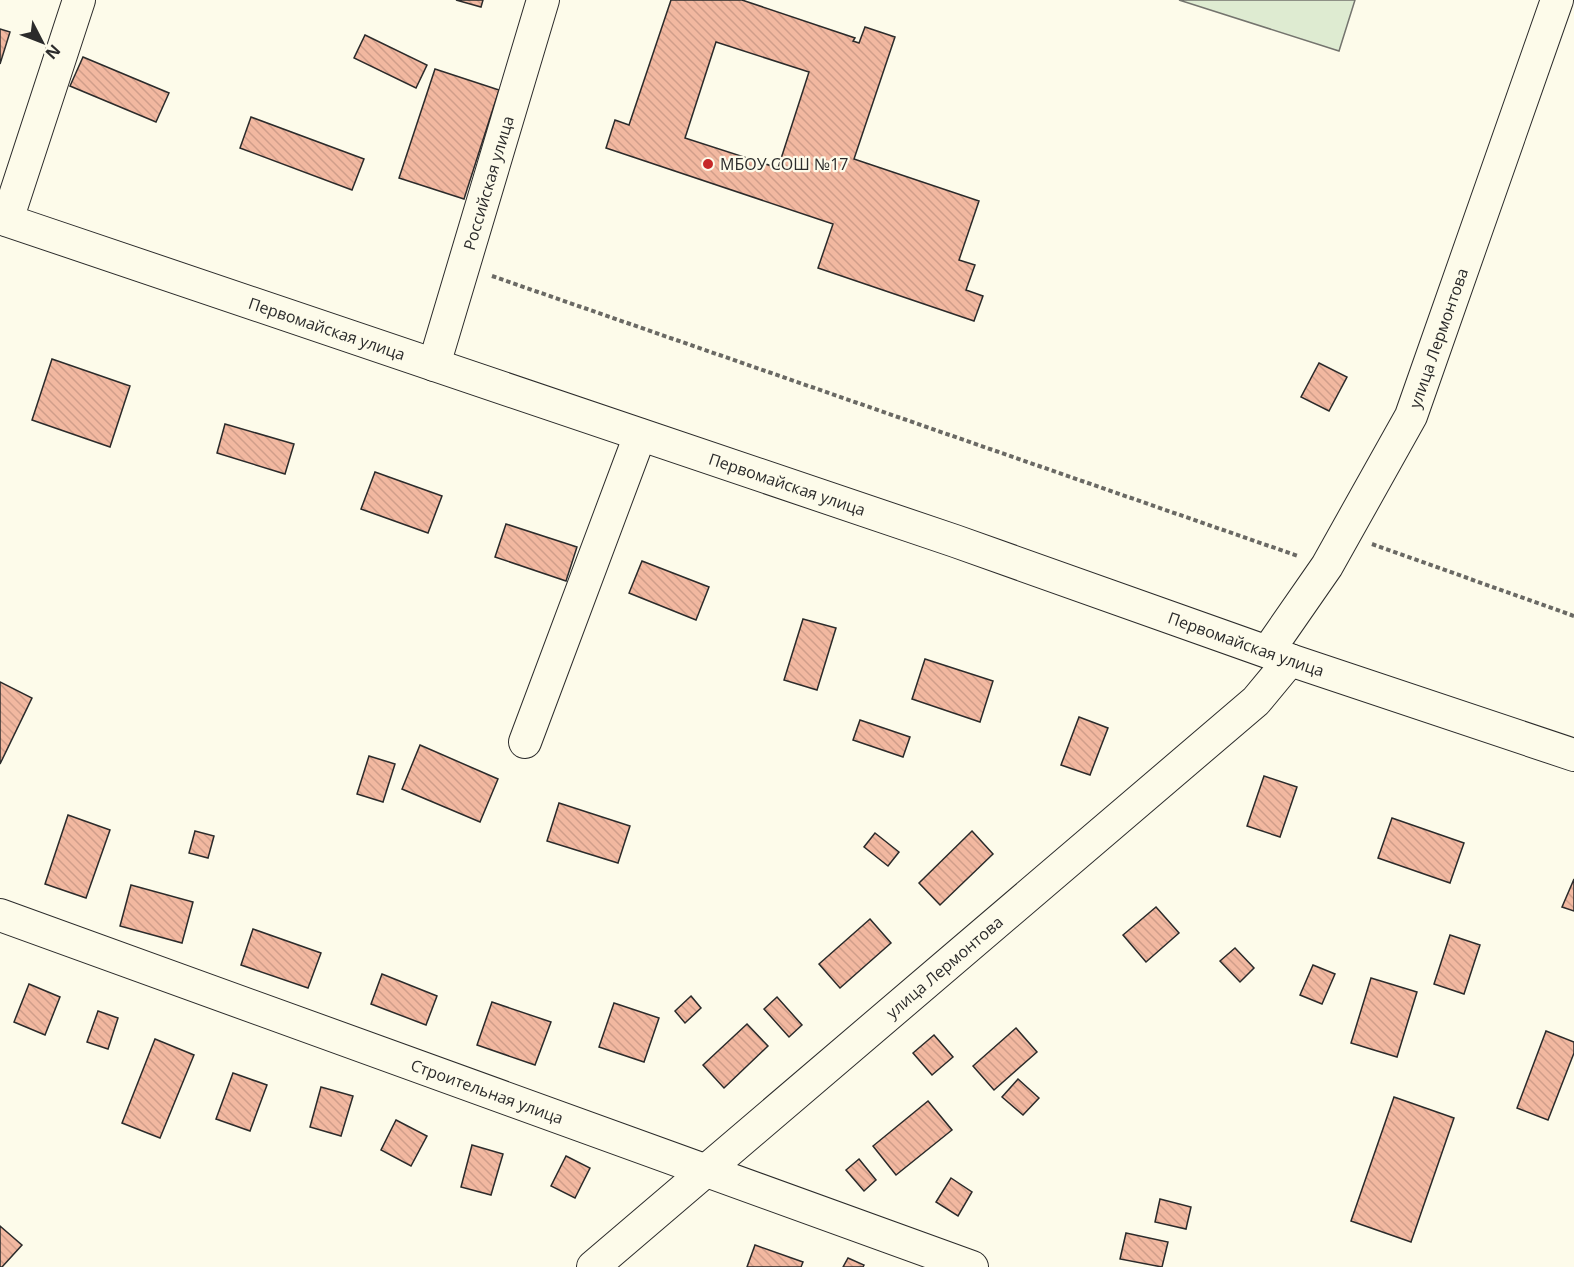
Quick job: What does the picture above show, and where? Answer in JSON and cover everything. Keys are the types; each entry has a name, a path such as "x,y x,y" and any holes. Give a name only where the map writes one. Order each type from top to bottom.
{"street":[{"path":"4,219 79,0"},
{"name":"Российская улица","path":"434,365 461,267 543,0"},
{"name":"улица Лермонтова","path":"593,1267 1256,701 1327,566 1411,416 1557,0"},
{"name":"Первомайская улица","path":"4,219 955,541 1279,656 1574,754"},
{"path":"525,742 640,435"},
{"name":"Строительная улица","path":"0,915 704,1172 972,1267"}],"path":[{"path":"461,267 517,283 1327,566"},
{"path":"1346,535 1574,616"}],"green space":[{"path":"1179,0 1355,0 1339,51"}],"building":[{"path":"456,0 483,0 481,7"},
{"name":"МБОУ СОШ №17","path":"671,0 742,0 855,38 853,41 859,43 865,27 895,37 854,159 979,201 959,260 975,265 966,290 983,296 974,321 818,268 833,224 606,148 615,120 629,125","holes":["716,42 809,72 778,168 685,138"]},
{"path":"0,29 10,32 0,64"},
{"path":"365,35 427,65 416,88 354,58"},
{"path":"83,57 169,93 156,122 70,86"},
{"path":"435,69 499,90 464,199 399,178"},
{"path":"251,117 364,159 352,190 240,148"},
{"path":"52,359 130,386 110,447 32,420"},
{"path":"1319,363 1347,377 1329,411 1301,397"},
{"path":"225,424 294,444 285,474 217,453"},
{"path":"375,472 442,496 428,533 361,509"},
{"path":"506,524 577,547 566,581 495,557"},
{"path":"642,561 709,587 696,620 629,593"},
{"path":"803,619 836,628 817,690 784,680"},
{"path":"925,659 993,681 980,722 912,699"},
{"path":"0,682 32,698 0,764"},
{"path":"1079,717 1108,728 1090,775 1061,765"},
{"path":"860,720 910,737 903,757 853,740"},
{"path":"420,745 498,779 480,822 402,789"},
{"path":"369,756 395,764 383,802 357,794"},
{"path":"1264,776 1297,787 1280,837 1247,826"},
{"path":"559,803 630,826 618,863 547,841"},
{"path":"68,815 110,830 86,898 45,884"},
{"path":"1392,818 1464,843 1450,883 1378,858"},
{"path":"195,831 214,836 208,858 189,853"},
{"path":"972,831 993,854 940,905 919,883"},
{"path":"875,833 899,852 888,866 864,847"},
{"path":"1574,879 1574,911 1562,907"},
{"path":"131,885 193,902 182,943 120,926"},
{"path":"1156,907 1179,933 1146,962 1123,935"},
{"path":"870,919 891,943 840,988 819,964"},
{"path":"253,929 321,953 308,988 241,965"},
{"path":"1450,935 1480,945 1464,994 1434,984"},
{"path":"1235,948 1254,968 1240,982 1220,961"},
{"path":"1313,965 1335,974 1322,1004 1300,995"},
{"path":"382,974 437,996 426,1025 371,1004"},
{"path":"1371,978 1417,992 1397,1057 1351,1043"},
{"path":"29,984 60,997 45,1035 14,1022"},
{"path":"691,996 701,1008 685,1023 675,1011"},
{"path":"777,997 802,1025 789,1037 764,1009"},
{"path":"492,1002 551,1022 535,1065 477,1045"},
{"path":"614,1003 659,1018 644,1062 599,1047"},
{"path":"98,1011 118,1018 108,1049 87,1042"},
{"path":"747,1024 768,1046 724,1088 703,1065"},
{"path":"1016,1028 1037,1052 994,1090 973,1066"},
{"path":"1546,1031 1574,1042 1574,1053 1548,1120 1517,1108"},
{"path":"934,1035 953,1057 932,1075 913,1053"},
{"path":"155,1039 194,1055 160,1138 122,1123"},
{"path":"233,1073 267,1085 250,1131 216,1119"},
{"path":"1018,1079 1039,1098 1023,1115 1002,1097"},
{"path":"321,1087 353,1096 341,1136 310,1127"},
{"path":"1394,1097 1454,1118 1411,1242 1351,1221"},
{"path":"928,1101 952,1130 896,1175 873,1146"},
{"path":"396,1120 427,1136 411,1166 381,1150"},
{"path":"472,1145 503,1154 491,1195 461,1187"},
{"path":"566,1156 590,1168 575,1198 551,1186"},
{"path":"859,1159 876,1180 864,1191 846,1170"},
{"path":"951,1178 972,1192 958,1216 936,1202"},
{"path":"1160,1199 1191,1207 1186,1229 1155,1222"},
{"path":"0,1226 22,1245 2,1267 0,1267"},
{"path":"1126,1233 1168,1242 1162,1267 1120,1259"},
{"path":"755,1245 803,1262 801,1267 747,1267"},
{"path":"848,1258 864,1265 863,1267 843,1267"}],"place":[{"name":"МБОУ СОШ №17","path":"708,164"}]}
